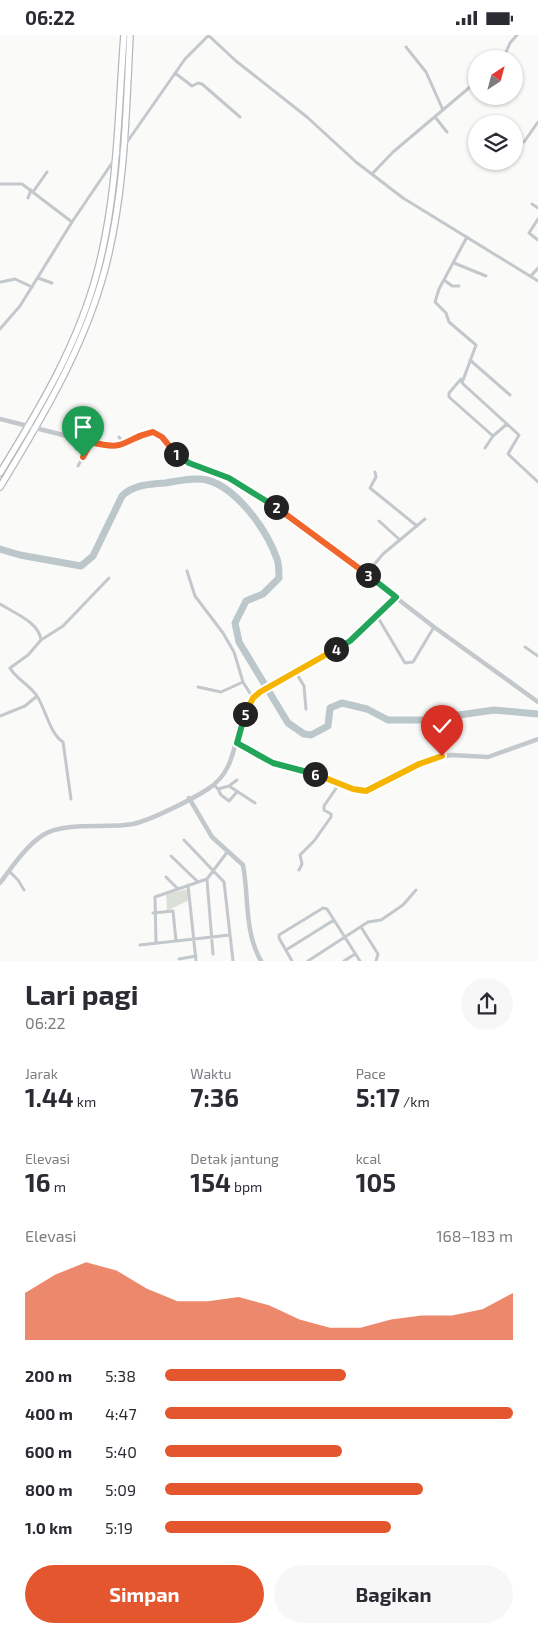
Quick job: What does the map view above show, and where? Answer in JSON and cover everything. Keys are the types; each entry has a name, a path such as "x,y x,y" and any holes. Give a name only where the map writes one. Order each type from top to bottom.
{"highway":[{"path":"0,473 30,426 73,342 90,295 107,229 116,158 124,35"},
{"path":"0,487 37,428 67,369 97,295 109,253 121,173 130,35"}],"street":[{"path":"0,329 13,315 38,279 72,222 123,145 175,73 209,35 236,61 307,117 372,174 403,198 538,281"},
{"path":"507,50 517,35"},
{"path":"406,47 426,72 444,110"},
{"path":"175,73 192,86 198,83 202,84 240,117"},
{"path":"372,174 388,156 468,89"},
{"path":"435,117 447,132"},
{"path":"524,142 538,121"},
{"path":"28,198 47,172"},
{"path":"0,184 17,182 32,191 72,222"},
{"path":"532,204 538,209"},
{"path":"538,219 529,233 538,240"},
{"path":"467,237 444,280 435,303 446,313 449,322 476,345 462,378 448,396 493,436"},
{"path":"454,263 486,275"},
{"path":"531,277 538,268"},
{"path":"2,282 15,279 32,287"},
{"path":"38,279 52,283"},
{"path":"444,280 452,286 459,286"},
{"path":"470,360 510,395"},
{"path":"462,378 462,383 519,435 508,454 538,482"},
{"path":"0,419 110,447 124,445 148,433 159,434 182,459 229,478 293,518 434,627 538,702"},
{"path":"485,449 493,436 507,424"},
{"path":"119,437 124,445"},
{"path":"76,449 79,439"},
{"path":"78,466 91,442"},
{"path":"376,472 376,477 370,485 371,489 418,526"},
{"path":"366,573 400,539 425,519"},
{"path":"379,521 400,539"},
{"path":"187,571 196,596 223,633 234,652 243,682 253,698"},
{"path":"71,799 63,742 56,737 37,696 10,668 28,655 41,640 62,626 110,578"},
{"path":"216,787 226,771 237,743 245,714 253,698 281,679 350,641 396,597"},
{"path":"0,604 32,623 41,640"},
{"path":"377,616 392,638 405,663 408,664 413,662 434,627"},
{"path":"525,647 538,656"},
{"path":"295,671 304,686 306,709"},
{"path":"198,687 220,692 243,682"},
{"path":"0,716 25,706 37,696"},
{"path":"237,743 273,763 308,771 359,791 372,790 408,769 436,757 451,755 488,757 538,739"},
{"path":"0,883 38,839 50,832 133,824 216,787 229,786 237,780"},
{"path":"299,870 302,864 300,855 314,841 331,817 331,814 324,810 324,806 339,783"},
{"path":"229,786 255,803"},
{"path":"216,787 221,795 229,801 237,792"},
{"path":"189,799 206,829 243,865 251,934 261,961"},
{"path":"184,840 215,871 225,885 232,961"},
{"path":"156,943 155,897 206,879 215,871 228,851"},
{"path":"171,856 198,883"},
{"path":"9,871 24,890"},
{"path":"166,877 178,888"},
{"path":"206,879 213,937 213,954"},
{"path":"179,959 196,958 188,885"},
{"path":"308,961 368,923 381,920 400,907 416,890"},
{"path":"292,961 279,935 323,908 326,909 334,920 360,961"},
{"path":"154,913 173,911 176,941"},
{"path":"286,951 334,920"},
{"path":"361,927 378,954 376,961"},
{"path":"140,945 230,935"},
{"path":"344,961 355,954"}],"shaded area":[{"path":"188,889 189,900 167,911 166,894"}],"waterway":[{"path":"0,549 20,555 81,566 93,556 122,496 126,492 136,487 147,485 191,479 207,480 218,485 240,501 258,523 277,559 279,578 263,594 246,601 235,623 239,642 288,723 304,734 311,735 328,726 330,708 342,703 367,709 388,720 424,720 494,710 538,714"}],"route":[{"path":"83,457 91,442 110,447 120,447 148,433 159,434 182,459 229,478 251,490 309,529 396,597 350,641 281,679 253,698 245,714 237,743 273,763 308,771 359,791 372,790 408,769 442,756"}]}
